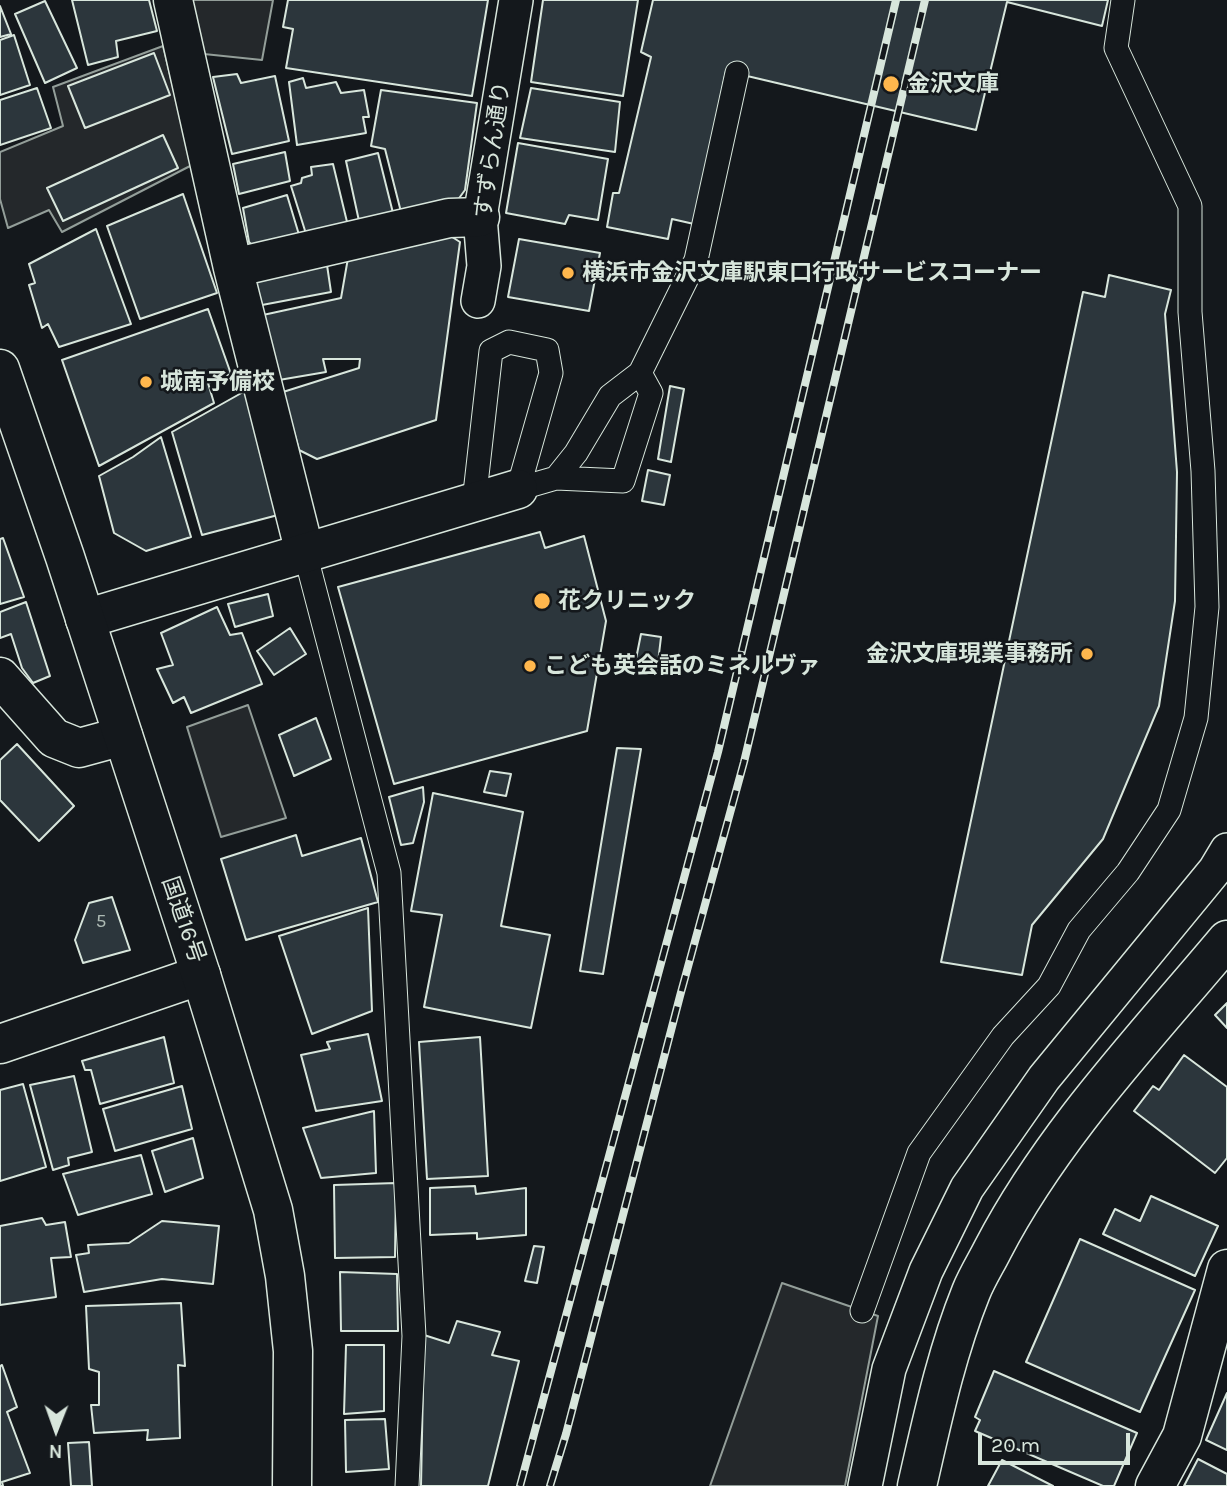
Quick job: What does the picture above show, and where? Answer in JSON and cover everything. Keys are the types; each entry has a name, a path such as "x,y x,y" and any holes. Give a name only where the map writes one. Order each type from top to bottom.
{"main road":[{"path":"173,0 233,268 305,553"},
{"path":"233,268 449,218 480,217"},
{"name":"国道16号","path":"0,369 201,975 273,1210 285,1276 293,1351 292,1486"},
{"path":"85,619 518,489"},
{"path":"0,677 54,738 79,748 123,736"},
{"path":"917,1486 941,1384 971,1291 1011,1215 1037,1174 1084,1111 1227,940"},
{"path":"0,1044 201,975"},
{"path":"1155,1486 1182,1436 1227,1269"}],"street":[{"name":"すずらん通り","path":"478,301 484,266 480,217 516,0"},
{"path":"865,1486 889,1369 926,1271 967,1188 1044,1078 1215,870 1227,850"}],"lane":[{"path":"862,1311 919,1153 1003,1036 1049,986 1079,930 1128,872 1169,810 1196,718 1207,607 1203,471 1190,312 1190,206 1116,48 1123,0"},
{"path":"556,478 576,453 610,396 640,373 696,260 737,73"},
{"path":"474,502 491,351 509,342 547,350 551,373 518,489"},
{"path":"518,489 556,478 623,481 651,393 640,373"},
{"path":"305,553 389,873 414,1336 407,1486"}],"shaded area":[{"path":"189,0 273,0 262,60 204,54"},
{"path":"163,46 192,165 62,232 49,210 8,228 0,199 0,152 63,126 53,87"},
{"path":"248,705 286,818 221,837 187,727"},
{"path":"782,1283 878,1316 845,1486 710,1486"}],"building":[{"path":"72,0 149,0 157,31 116,41 118,57 88,65"},
{"path":"288,0 488,0 472,96 286,68 293,29 283,27"},
{"path":"543,0 638,0 623,96 531,82"},
{"path":"653,0 1108,0 1102,26 1007,2 976,130 726,71 694,224 672,219 668,239 607,227 613,193 619,193 651,57 641,52"},
{"path":"45,1 77,68 45,83 15,14"},
{"path":"0,6 11,34 0,37"},
{"path":"14,35 30,85 0,95 0,40"},
{"path":"154,53 170,95 85,128 68,86"},
{"path":"237,74 241,83 275,76 289,141 232,154 213,77"},
{"path":"303,78 306,88 336,82 341,93 364,90 369,117 363,117 366,133 297,145 289,82"},
{"path":"37,88 51,128 0,145 0,100"},
{"path":"531,88 620,102 615,152 520,138"},
{"path":"381,90 477,103 465,190 457,201 401,212 385,149 371,146"},
{"path":"163,135 178,168 63,221 47,188"},
{"path":"518,143 608,159 598,220 569,215 565,224 506,213"},
{"path":"285,152 290,181 239,194 233,164"},
{"path":"378,153 393,213 359,221 346,161"},
{"path":"333,164 348,226 307,237 291,186 312,175 311,167"},
{"path":"183,194 217,293 140,319 107,226"},
{"path":"287,195 300,238 258,251 249,242 243,208"},
{"path":"96,229 131,324 59,347 48,324 42,328 29,285 35,283 29,264"},
{"path":"449,235 460,242 436,420 317,459 299,450 283,392 359,368 360,359 323,359 326,372 279,380 263,315 341,298 348,258"},
{"path":"519,239 600,253 589,311 508,297"},
{"path":"327,265 331,292 262,305 255,280"},
{"name":"金沢文庫現業事務所","path":"1109,275 1171,290 1165,314 1177,472 1175,601 1159,706 1103,839 1032,925 1022,975 941,962 1083,292 1105,297"},
{"path":"208,309 231,374 208,383 214,403 99,466 62,360"},
{"path":"670,386 684,389 671,462 658,459"},
{"path":"245,391 278,515 202,535 172,432"},
{"path":"161,437 191,537 146,551 114,533 99,476"},
{"path":"648,470 670,475 664,505 642,501"},
{"path":"540,532 545,548 584,536 606,621 587,731 394,784 338,587"},
{"path":"3,538 24,597 0,604 0,539"},
{"path":"268,594 273,616 235,627 228,604"},
{"path":"26,602 50,676 33,683 22,668 11,634 0,638 0,612"},
{"path":"217,607 230,635 242,633 262,684 191,713 184,697 173,703 157,669 173,665 161,633"},
{"path":"290,628 306,654 274,675 257,651"},
{"path":"641,634 661,637 657,671 634,669"},
{"path":"316,718 331,759 294,776 279,735"},
{"path":"17,744 74,806 39,841 0,800 0,760"},
{"path":"617,748 641,749 603,974 580,971"},
{"path":"490,771 511,774 506,796 484,792"},
{"path":"423,787 424,802 413,843 401,845 389,797"},
{"path":"433,793 523,812 501,926 550,935 531,1028 424,1007 442,915 411,911"},
{"path":"296,835 302,856 361,838 378,902 246,940 221,859"},
{"path":"112,897 130,950 83,963 75,940 89,903"},
{"path":"368,908 372,1011 312,1034 279,936"},
{"path":"1227,1003 1227,1028 1215,1015"},
{"path":"368,1034 382,1101 316,1111 301,1055 330,1049 327,1042"},
{"path":"164,1037 174,1083 100,1104 91,1070 85,1070 82,1061"},
{"path":"480,1037 488,1176 427,1179 419,1042"},
{"path":"1184,1055 1227,1087 1227,1158 1215,1173 1134,1111 1153,1086 1159,1090"},
{"path":"74,1076 92,1152 68,1158 69,1165 53,1170 30,1085"},
{"path":"23,1084 46,1167 0,1181 0,1090"},
{"path":"182,1086 192,1129 115,1151 103,1109"},
{"path":"374,1111 376,1173 321,1178 303,1128"},
{"path":"193,1138 203,1178 165,1192 152,1151"},
{"path":"141,1155 152,1194 78,1215 63,1174"},
{"path":"396,1183 395,1257 335,1258 334,1185"},
{"path":"475,1186 476,1194 526,1188 526,1235 477,1239 477,1233 430,1235 430,1188"},
{"path":"1151,1196 1218,1226 1195,1276 1103,1234 1115,1209 1140,1221"},
{"path":"42,1218 46,1225 65,1222 71,1257 51,1258 56,1297 0,1305 0,1226"},
{"path":"162,1221 219,1226 213,1284 162,1279 84,1292 76,1255 89,1253 88,1245 129,1243"},
{"path":"1080,1239 1195,1290 1140,1412 1026,1362"},
{"path":"534,1246 544,1247 537,1283 525,1281"},
{"path":"340,1272 397,1274 398,1331 341,1331"},
{"path":"181,1303 185,1366 178,1365 180,1438 147,1440 148,1430 94,1433 91,1405 99,1405 99,1372 89,1369 86,1306"},
{"path":"457,1321 500,1332 492,1355 519,1361 488,1486 421,1486 424,1335 449,1343"},
{"path":"346,1345 384,1345 384,1411 344,1414"},
{"path":"2,1365 17,1407 7,1412 30,1473 2,1482 3,1486 0,1486 0,1366"},
{"path":"994,1371 1137,1433 1114,1486 1103,1486 975,1431 980,1420 975,1417"},
{"path":"1227,1393 1227,1450 1206,1440"},
{"path":"385,1419 389,1469 346,1472 345,1420"},
{"path":"89,1442 92,1486 71,1486 68,1443"},
{"path":"1198,1459 1227,1474 1227,1486 1184,1486"},
{"path":"1002,1460 1053,1486 988,1486"}],"railway":[{"path":"520,1486 718,752 896,0"},
{"path":"550,1486 744,762 925,0"}],"place":[{"name":"金沢文庫","path":"891,84"},
{"name":"横浜市金沢文庫駅東口行政サービスコーナー","path":"568,273"},
{"name":"城南予備校","path":"146,382"},
{"name":"花クリニック","path":"542,601"},
{"name":"金沢文庫現業事務所","path":"1087,654"},
{"name":"こども英会話のミネルヴァ","path":"530,666"}]}
